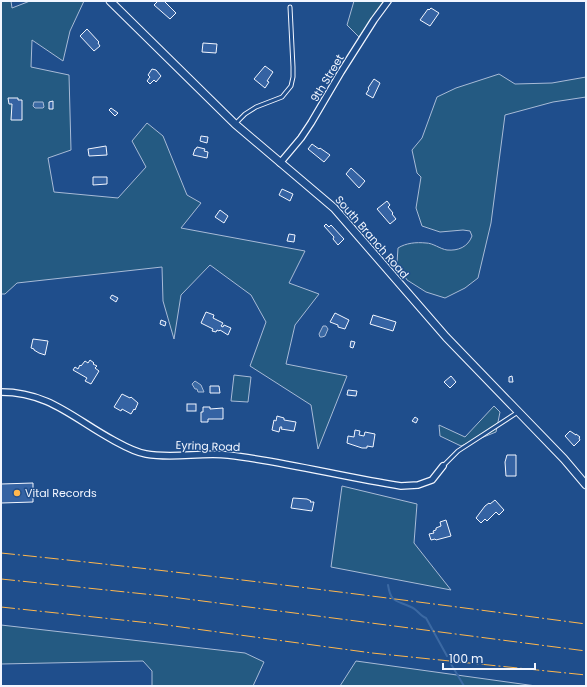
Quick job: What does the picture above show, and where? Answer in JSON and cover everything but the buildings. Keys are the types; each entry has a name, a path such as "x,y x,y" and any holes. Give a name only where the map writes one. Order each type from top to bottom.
{"street":[{"name":"South Branch Road","path":"110,1 235,124 338,212 436,327 564,460 586,485"},
{"name":"9th Street","path":"280,163 301,138 349,59 388,1"},
{"name":"Eyring Road","path":"1,392 25,393 38,397 54,404 103,435 131,450 146,454 225,455 401,486 418,485 432,480 443,466"}],"lane":[{"path":"235,124 245,114 256,107 282,97 286,94 290,86 293,77 290,7"},
{"path":"443,466 458,451 518,412"}],"shaded area":[{"path":"1,1 11,1 12,8 30,1 84,1 70,31 63,61 32,40 31,67 69,75 71,150 48,158 54,192 118,198 146,167 132,141 147,123 163,136 187,195 201,203 181,228 305,251 289,283 319,294 295,325 286,364 347,376 318,449 311,405 250,366 266,322 251,295 210,265 181,295 174,339 163,301 162,267 17,283 5,294 1,294"},
{"path":"354,1 385,1 359,37 347,25"},
{"path":"499,74 515,84 552,83 586,77 586,97 553,102 505,115 491,223 478,278 465,288 445,298 426,292 407,280 397,263 398,248 408,244 429,243 447,250 455,250 465,246 472,236 470,231 463,230 440,232 422,226 416,208 421,177 417,173 412,150 422,138 437,97 456,88"},
{"path":"34,102 43,102 44,107 35,108 33,106"},
{"path":"323,326 326,326 328,329 325,336 320,337 319,334"},
{"path":"234,375 251,377 248,402 231,401"},
{"path":"195,381 201,385 204,392 198,392 197,389 195,389 192,384"},
{"path":"494,406 500,412 496,432 461,446 440,436 439,425 465,437"},
{"path":"342,486 417,504 414,543 451,590 331,567"},
{"path":"1,625 245,653 264,662 253,686 152,686 152,671 143,661 1,664"},
{"path":"356,661 536,686 340,686"}],"waterway":[{"path":"388,585 389,591 395,600 413,608 426,618 447,656"},
{"path":"451,664 464,686"}],"power":[{"path":"1,553 294,586 586,624"},
{"path":"1,579 164,596 586,651"},
{"path":"1,607 159,624 372,653 586,675"}],"place":[{"name":"Vital Records","path":"17,493"}]}
